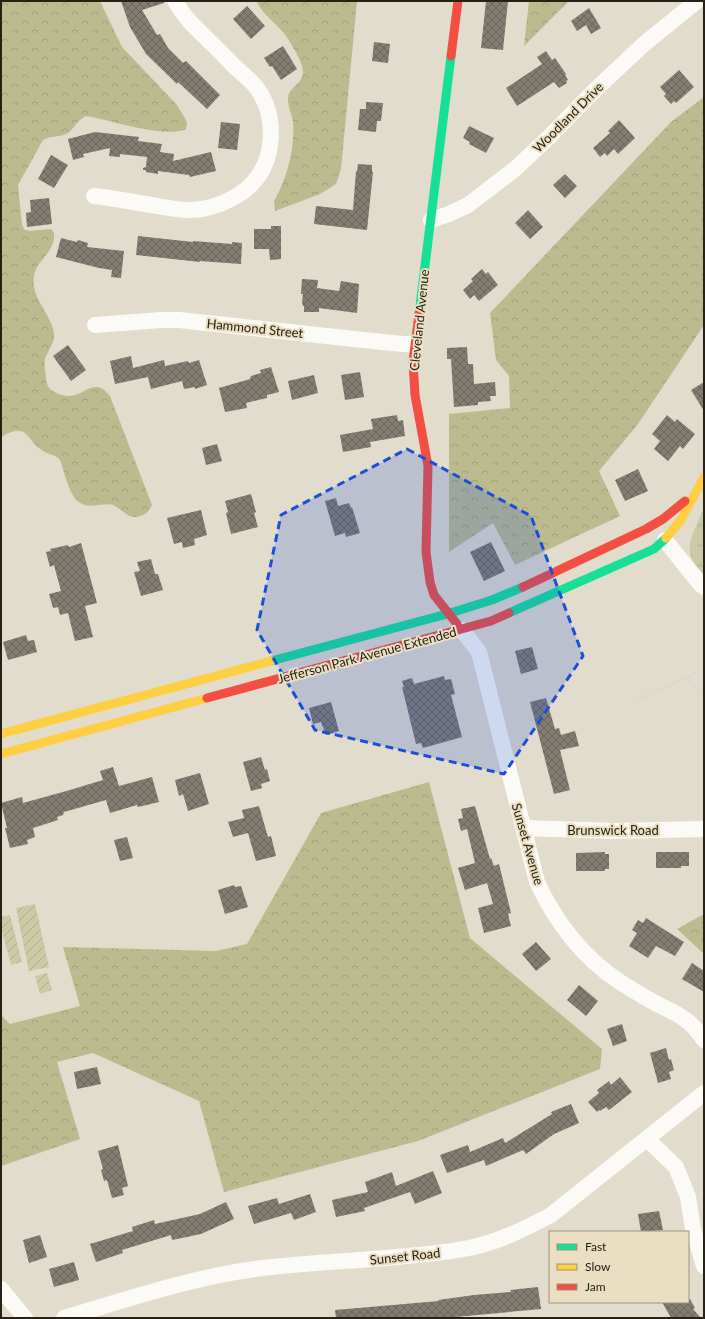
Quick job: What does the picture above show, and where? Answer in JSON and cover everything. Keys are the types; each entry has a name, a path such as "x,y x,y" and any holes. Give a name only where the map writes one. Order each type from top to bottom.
{"street":[{"path":"94,196 174,209 202,209 220,204 236,196 251,185 266,161 270,146 271,131 269,115 264,100 256,87 191,23 175,1"},
{"name":"Cleveland Avenue","path":"458,1 413,361 415,395 428,466 426,552 430,582 434,595 462,630"},
{"name":"Woodland Drive","path":"431,220 449,214 468,205 515,169 644,44 697,1"},
{"name":"Hammond Street","path":"95,325 174,320 415,345"},
{"name":"Jefferson Park Avenue Extended","path":"1,754 492,621 654,549 665,540 681,520 704,477"},
{"name":"Jefferson Park Avenue Extended","path":"1,734 448,614 492,600 532,583 646,529 663,519 696,491"},
{"path":"665,540 704,587"},
{"name":"Sunset Avenue","path":"462,630 479,652 537,882 547,903 559,922 582,949 602,968 619,981 689,1022 704,1040"},
{"name":"Brunswick Road","path":"523,828 614,831 704,829"},
{"name":"Sunset Road","path":"64,1318 184,1283 224,1274 264,1268 444,1253 496,1241 551,1215 704,1093"},
{"path":"647,1139 676,1168 688,1197 693,1229 704,1266"},
{"path":"1,1289 24,1318"}],"path":[{"path":"636,701 697,672"},
{"path":"689,676 698,694 704,691"}],"highlighted area":[{"path":"407,449 531,516 583,656 504,774 315,730 257,630 281,515"}],"green space":[{"path":"1,1 100,1 122,47 177,105 186,120 186,129 165,132 138,128 86,116 80,120 68,133 62,136 43,140 18,185 22,225 25,230 51,229 54,233 52,245 38,265 34,276 35,291 49,319 54,333 52,343 45,359 47,384 49,388 58,394 65,396 72,396 98,387 103,389 110,396 152,505 147,512 141,516 129,516 113,505 109,504 91,506 79,502 72,493 58,458 37,447 22,431 10,433 1,437"},
{"path":"256,1 357,1 341,169 336,184 320,194 275,211 274,201 283,183 293,142 293,122 288,97 292,89 301,79 303,70 301,63 287,37 264,13"},
{"path":"529,1 569,1 524,46"},
{"path":"704,97 704,325 638,424 599,471 620,516 515,565 493,523 449,552 449,414 510,408 509,376 496,360 490,313 671,122"},
{"path":"704,507 704,574 697,567 691,556 690,543"},
{"path":"429,782 470,938 602,1049 600,1069 418,1141 224,1192 199,1101 93,1053 57,1062 80,1139 1,1166 1,1015 10,1024 80,1006 63,947 216,951 247,944 321,813"},
{"path":"35,904 49,967 29,971 16,908"},
{"path":"704,914 704,954 677,929"},
{"path":"10,915 22,962 11,965 1,928 1,917"},
{"path":"47,973 52,990 40,994 35,976"}],"building":[{"path":"121,1 164,1 164,3 142,10 157,35 160,34 168,48 183,63 186,61 220,95 207,109 178,82 177,84 146,54 130,27"},
{"path":"486,1 508,1 503,50 481,48"},
{"path":"247,6 265,26 251,39 233,19"},
{"path":"589,8 601,28 591,34 586,25 577,31 571,21"},
{"path":"374,42 390,44 388,63 372,61"},
{"path":"283,46 297,69 281,80 272,66 270,67 264,58"},
{"path":"546,51 552,60 555,58 566,74 565,75 568,80 566,81 567,83 559,88 554,82 517,106 506,88 542,64 537,57"},
{"path":"679,70 694,87 676,103 674,101 671,104 664,96 666,94 660,87"},
{"path":"366,102 383,103 381,121 377,121 376,132 358,130 360,109 366,109"},
{"path":"619,120 635,138 618,154 614,149 607,156 605,153 600,157 593,148 610,133 608,131"},
{"path":"221,122 240,124 237,150 218,148"},
{"path":"469,126 494,138 486,153 469,144 470,142 463,138"},
{"path":"95,132 139,137 138,141 162,144 160,152 174,154 173,161 211,152 216,171 190,177 189,175 158,171 158,174 146,172 143,168 146,167 147,157 120,154 120,157 109,156 110,148 83,154 84,157 73,160 68,139"},
{"path":"51,155 68,165 54,188 38,179"},
{"path":"358,164 372,165 373,172 367,230 314,224 316,206 353,210 356,171 357,172"},
{"path":"565,174 577,186 565,198 553,185"},
{"path":"49,198 52,224 27,227 26,213 31,212 30,200"},
{"path":"528,210 543,227 530,239 515,223"},
{"path":"271,226 281,226 281,259 270,260 269,249 254,249 254,229 271,229"},
{"path":"138,236 193,242 232,244 232,242 242,243 241,264 200,262 136,255"},
{"path":"61,238 88,243 87,247 124,251 121,278 111,277 112,270 56,257"},
{"path":"482,269 486,274 488,272 498,285 479,301 474,295 470,299 463,290 473,281 471,279"},
{"path":"302,279 318,280 317,288 339,291 341,281 359,284 357,313 319,308 319,312 304,312 302,302 303,294 301,294"},
{"path":"68,345 86,370 71,381 53,356"},
{"path":"467,347 468,364 473,364 474,384 495,382 496,396 490,396 491,401 478,402 478,405 454,407 451,359 447,359 447,348"},
{"path":"131,356 133,368 164,360 165,366 188,361 189,363 199,360 207,385 195,389 195,387 184,389 182,381 151,389 148,377 115,384 110,361"},
{"path":"271,367 279,392 267,395 267,398 246,403 247,408 225,412 219,388 250,379 251,376 261,373 260,370"},
{"path":"360,372 364,397 345,400 341,375"},
{"path":"314,375 318,393 292,400 288,381"},
{"path":"704,382 704,411 691,390"},
{"path":"397,415 398,421 403,420 405,436 370,442 371,447 343,452 340,435 373,429 371,419"},
{"path":"667,415 675,422 677,419 695,434 683,449 680,446 668,461 654,449 660,441 652,434"},
{"path":"217,444 222,461 206,465 202,448"},
{"path":"638,469 648,491 625,501 615,480"},
{"path":"251,494 258,527 231,534 225,501"},
{"path":"336,498 338,506 349,503 351,508 352,507 360,533 346,537 345,533 335,536 325,501"},
{"path":"201,510 207,535 194,539 195,545 183,548 182,542 174,544 167,518"},
{"path":"491,542 505,571 484,581 470,552"},
{"path":"81,543 97,603 85,606 93,637 75,641 68,613 60,615 58,607 53,608 49,594 61,591 54,565 50,567 46,552 51,551 50,549 68,545 69,547"},
{"path":"151,559 155,574 158,574 163,590 141,596 134,572 140,571 137,562"},
{"path":"26,635 28,641 34,640 37,652 8,660 3,642"},
{"path":"532,647 538,669 521,674 515,651"},
{"path":"444,676 445,680 451,679 455,694 451,695 462,737 423,748 421,743 416,744 402,687 404,687 402,681 412,678 414,684"},
{"path":"546,698 555,729 559,728 561,735 575,731 579,746 560,750 570,790 554,794 530,702"},
{"path":"331,702 339,731 326,735 321,722 313,724 309,708"},
{"path":"261,757 265,770 267,769 270,781 261,784 262,788 251,791 243,762"},
{"path":"113,767 119,786 152,777 159,802 138,807 137,805 110,813 106,800 64,812 63,815 57,817 58,820 33,828 35,837 27,840 28,844 10,848 1,803 22,797 23,803 103,780 100,771"},
{"path":"200,773 209,804 188,811 183,794 179,796 175,780"},
{"path":"259,806 268,837 271,836 276,856 256,861 248,833 233,837 228,822 244,818 242,810"},
{"path":"475,806 490,859 491,858 494,866 499,864 511,913 508,914 511,926 484,933 478,908 493,904 487,883 465,890 458,868 475,863 467,829 461,831 458,819 463,818 461,809"},
{"path":"127,837 133,858 120,861 114,840"},
{"path":"605,852 605,854 609,854 609,869 605,869 605,871 576,871 576,853"},
{"path":"656,852 689,852 689,866 681,866 681,868 656,868"},
{"path":"234,885 235,887 241,886 248,907 225,914 218,890"},
{"path":"646,918 684,942 675,956 656,946 648,958 629,946 637,933 632,930 638,920 643,923"},
{"path":"536,942 551,959 536,971 522,954"},
{"path":"692,963 704,971 704,992 682,979"},
{"path":"579,985 598,1001 586,1016 567,1000"},
{"path":"622,1024 627,1041 613,1046 607,1029"},
{"path":"666,1048 669,1060 671,1059 674,1070 669,1072 671,1079 658,1083 650,1053"},
{"path":"97,1067 101,1084 77,1089 74,1072"},
{"path":"620,1077 632,1092 609,1110 606,1107 597,1112 588,1102 599,1093 597,1090 609,1081 611,1085"},
{"path":"571,1104 579,1123 554,1134 526,1154 523,1150 486,1166 484,1160 447,1173 440,1155 468,1145 470,1152 503,1138 505,1143 552,1114 551,1112"},
{"path":"118,1145 128,1186 122,1188 124,1195 112,1198 107,1180 104,1181 101,1170 103,1169 98,1151"},
{"path":"433,1171 442,1193 415,1204 410,1192 364,1208 365,1211 336,1217 332,1200 368,1192 365,1182 392,1172 396,1186"},
{"path":"310,1194 316,1212 294,1220 291,1213 254,1224 248,1206 277,1198 279,1204"},
{"path":"226,1202 234,1219 201,1234 172,1240 171,1235 122,1250 123,1253 96,1262 90,1244 133,1231 132,1227 154,1220 155,1224 200,1214"},
{"path":"659,1211 663,1230 641,1231 638,1214"},
{"path":"40,1235 47,1257 29,1263 23,1240"},
{"path":"74,1262 79,1280 54,1287 49,1269"},
{"path":"538,1287 541,1309 445,1318 336,1318 335,1310 439,1301 438,1300 511,1292 510,1290"},
{"path":"689,1300 695,1308 693,1309 701,1318 671,1318 663,1303 689,1303"}],"traffic: fast":[{"path":"419,314 451,56"},
{"path":"509,613 654,549 666,538"},
{"path":"271,661 447,614 492,600 523,587"}],"traffic: slow":[{"path":"666,538 681,520 704,477"},
{"path":"1,734 271,661"},
{"path":"1,754 207,698"}],"traffic: jam":[{"path":"451,56 458,1"},
{"path":"419,314 413,361 415,395 428,466 426,552 430,582 434,595 457,624"},
{"path":"523,587 646,529 663,519 685,501"},
{"path":"207,698 491,621 509,613"}]}
